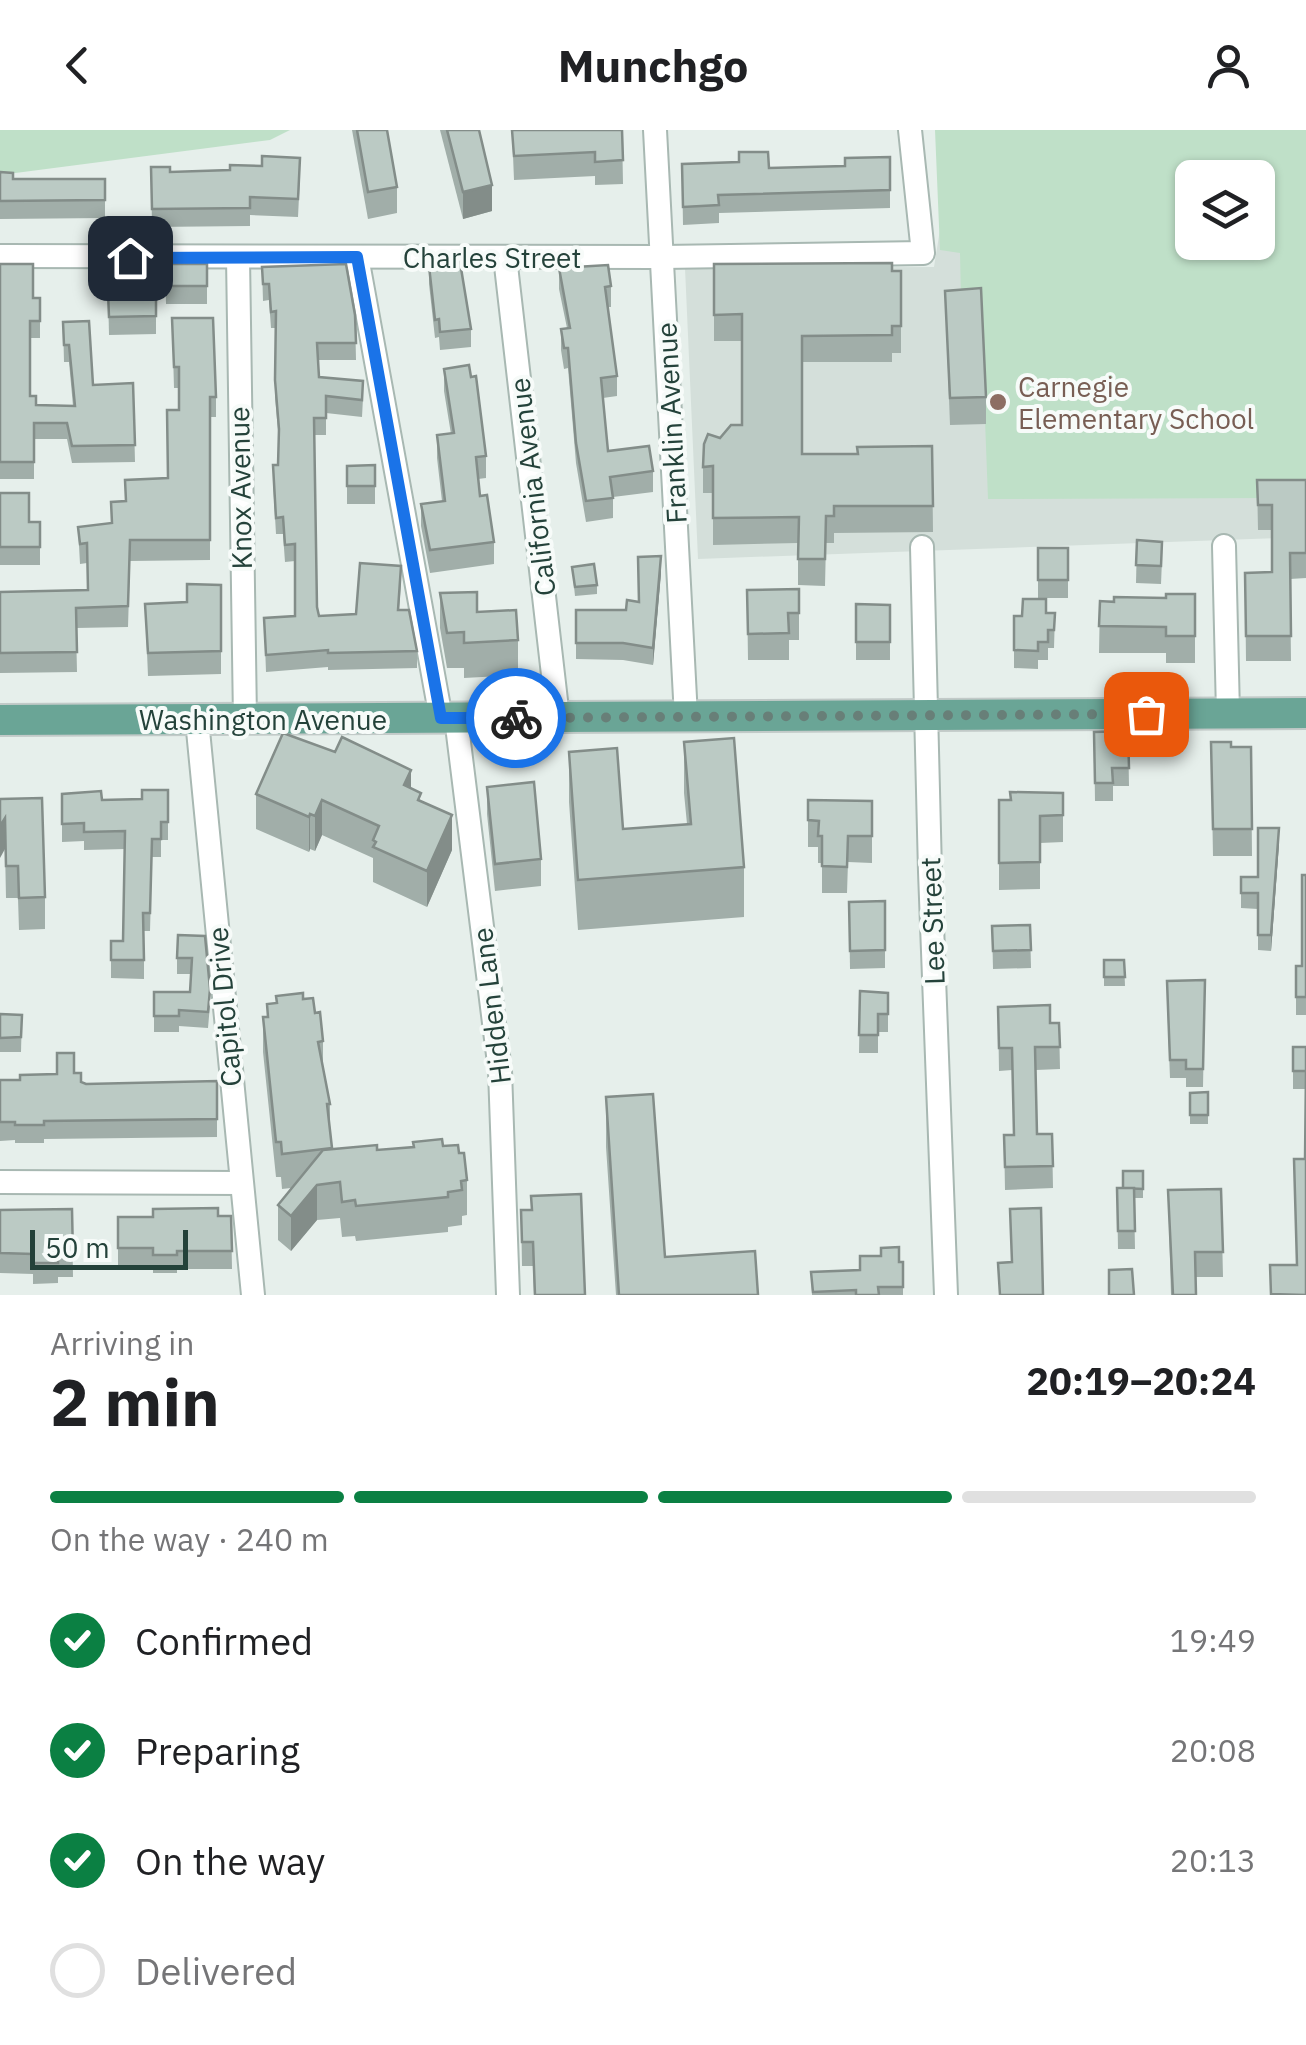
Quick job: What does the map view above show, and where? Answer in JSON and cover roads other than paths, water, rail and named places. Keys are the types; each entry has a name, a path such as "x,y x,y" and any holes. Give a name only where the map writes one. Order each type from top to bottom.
{"main road":[{"name":"Washington Avenue","path":"0,720 1306,713"}],"street":[{"name":"Franklin Avenue","path":"654,130 686,717"},
{"name":"Charles Street","path":"0,256 663,257 923,253 910,130"},
{"name":"Knox Avenue","path":"238,257 245,720"},
{"name":"Hidden Lane","path":"357,257 448,718 496,1020 508,1295"},
{"name":"California Avenue","path":"505,257 558,718"},
{"path":"1224,546 1228,713"},
{"name":"Lee Street","path":"922,548 946,1295"},
{"name":"Capitol Drive","path":"197,720 253,1295"},
{"path":"0,1182 241,1183"}],"place":[{"name":"Carnegie Elementary School","path":"998,402"}]}
